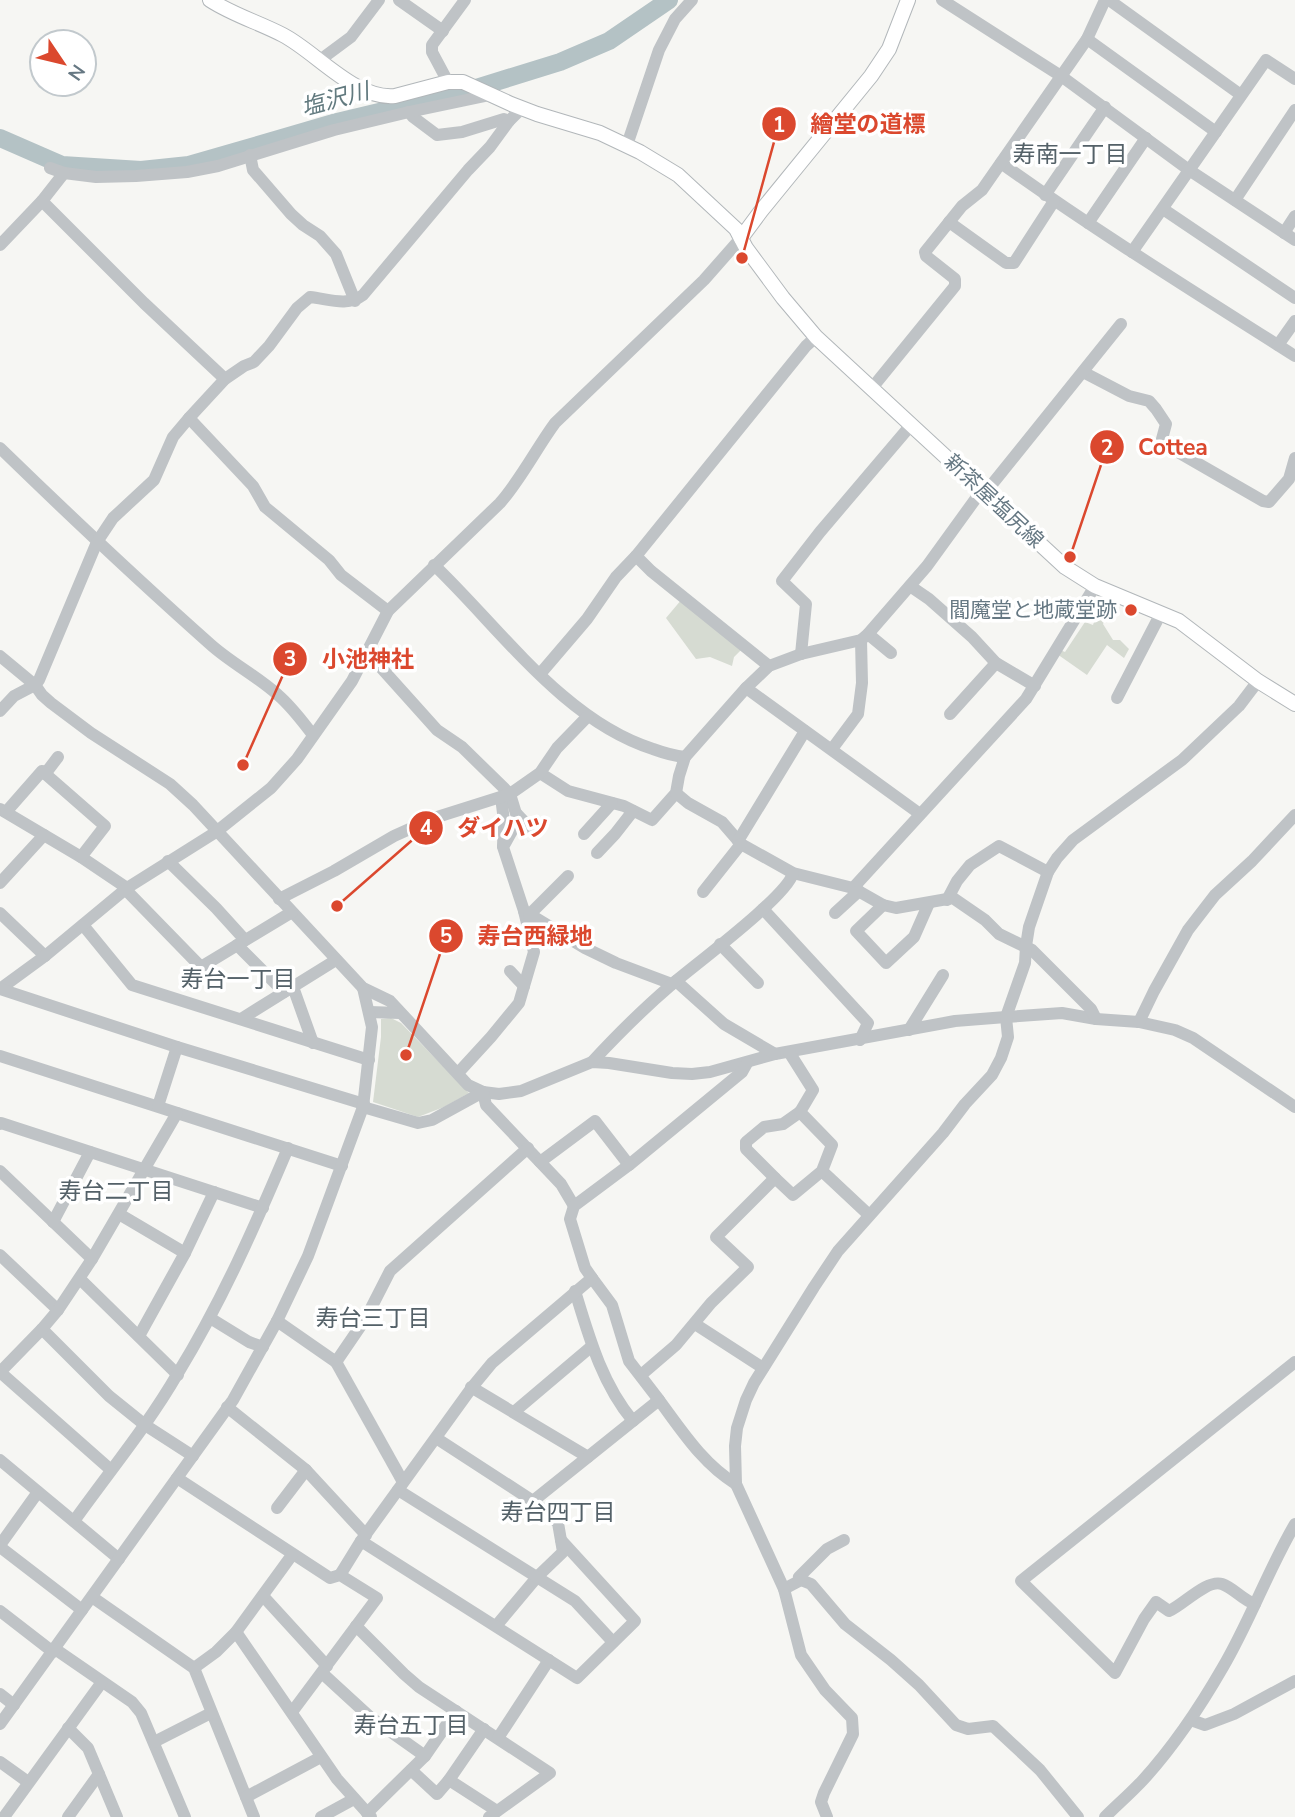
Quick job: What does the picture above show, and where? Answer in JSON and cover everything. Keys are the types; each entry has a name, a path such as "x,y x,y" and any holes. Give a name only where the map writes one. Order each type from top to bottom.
{"main road":[{"path":"209,0 234,15 281,33 365,90 387,97 448,82"},
{"path":"741,238 871,76 889,49 908,0"},
{"name":"新茶屋塩尻線","path":"448,82 468,83 522,108 600,133 627,145 678,175 736,229 768,278 816,337 1065,567 1095,586 1179,621 1258,681 1295,704"}],"street":[{"path":"320,60 351,37 379,0"},
{"path":"399,0 443,31"},
{"path":"448,82 432,52 432,45 465,0"},
{"path":"627,145 659,50 675,19 692,0"},
{"path":"942,0 1061,76 1189,170 1289,237 1295,216"},
{"path":"872,388 955,286 955,279 926,256 925,252 962,206 982,190 1087,39 1107,0 1241,94"},
{"path":"1087,39 1216,132"},
{"path":"1132,252 1266,60 1295,79"},
{"path":"50,168 64,173 96,177 187,172 218,166 334,130 489,94"},
{"path":"949,222 1006,263 1014,263 1105,107"},
{"path":"1,707 40,680 97,542 113,518 153,480 173,437 189,418 225,379 254,362 297,308 310,297 340,302 355,301 363,295 522,108"},
{"path":"1235,200 1295,110"},
{"path":"409,112 437,135 509,121"},
{"path":"1088,223 1146,138"},
{"path":"250,155 253,170 291,214 320,236 336,254 355,301"},
{"path":"1001,163 1132,252 1295,356"},
{"path":"0,245 42,201 64,173"},
{"path":"42,201 225,379"},
{"path":"1163,209 1295,298"},
{"path":"0,989 45,956 126,889 216,832 271,788 297,759 352,681 388,611 484,520 512,489 555,423 704,280 741,238"},
{"path":"1279,345 1295,321"},
{"path":"540,773 568,791 612,803 652,820 676,793 685,757 769,666 801,654 864,637 927,566 1121,324"},
{"path":"540,674 586,619 616,577 816,337"},
{"path":"1083,372 1129,396 1149,401 1166,424 1162,439 1164,444 1263,501 1269,502 1292,481 1295,458"},
{"path":"189,418 253,486 265,507 329,560 341,575 388,611"},
{"path":"801,654 806,604 782,581 911,425"},
{"path":"0,448 97,542 222,656 276,693 313,735"},
{"path":"636,555 651,572 769,666"},
{"path":"434,565 540,674 588,716 645,747 685,757"},
{"path":"910,586 972,637 996,663 1035,686"},
{"path":"835,914 920,814 1026,699 1095,586"},
{"path":"1117,698 1161,613"},
{"path":"864,637 891,653"},
{"path":"832,750 858,715 864,637"},
{"path":"367,652 437,730 462,747 506,795 517,814 534,832"},
{"path":"0,656 35,685 51,704 170,784 193,805 363,988 390,1001 468,1085 483,1092 499,1094 521,1091 592,1062 620,1031 674,982 763,909 791,881 793,873"},
{"path":"950,714 996,663"},
{"path":"827,1817 821,1802 853,1734 852,1718 825,1690 801,1655 785,1589 736,1484 737,1428 746,1401 763,1368 832,1260 869,1214 992,1076 1008,1037 1006,1017 1025,963 1029,927 1048,872 1057,858 1073,840 1182,760 1239,706 1258,681"},
{"path":"746,688 920,814"},
{"path":"279,899 394,836 434,818 506,795 540,773 557,748 588,716"},
{"path":"710,889 805,731"},
{"path":"45,774 58,757"},
{"path":"81,857 105,826 42,771 3,810 81,857 126,889 201,967 292,912"},
{"path":"676,793 722,822 740,842 793,873 856,890 883,905 895,908 953,898 985,920 999,934 1032,950 1091,1009 1096,1019"},
{"path":"458,1073 519,1003 534,951 526,913 502,846 506,795"},
{"path":"584,834 612,803"},
{"path":"597,853 633,811"},
{"path":"502,846 518,820 517,814"},
{"path":"1139,1022 1188,930 1216,895 1295,815"},
{"path":"0,883 44,835"},
{"path":"947,900 970,865 999,846 1048,872"},
{"path":"168,862 216,908 241,943 288,989 313,1043"},
{"path":"526,913 568,876"},
{"path":"883,905 856,931 886,963 914,937 929,903"},
{"path":"763,909 868,1023 860,1040"},
{"path":"0,913 45,956"},
{"path":"526,913 616,963 674,982 724,1024 775,1054"},
{"path":"83,925 132,985 369,1060"},
{"path":"720,944 758,983"},
{"path":"241,1019 336,960"},
{"path":"509,971 524,986"},
{"path":"909,1030 942,981"},
{"path":"0,1724 227,1407 277,1321 308,1256 364,1106 372,1027 363,988"},
{"path":"0,989 418,1123 432,1120 483,1092"},
{"path":"369,1013 400,1013"},
{"path":"592,1062 692,1074 710,1072 775,1054 955,1021 1062,1013 1139,1022 1175,1030 1193,1038 1295,1107"},
{"path":"158,1106 177,1047"},
{"path":"789,1052 813,1090 800,1112 783,1124 764,1127 746,1142 746,1149 793,1195 822,1171 832,1145 800,1112"},
{"path":"0,1056 342,1166"},
{"path":"736,1484 721,1475 695,1449 629,1361 612,1305 585,1268 570,1219 574,1206 629,1165 742,1072 747,1063"},
{"path":"483,1092 486,1105 561,1184 574,1206"},
{"path":"111,1470 1,1369 42,1329 80,1279 177,1113"},
{"path":"540,1162 595,1121 629,1165"},
{"path":"0,1124 263,1208"},
{"path":"335,1362 366,1318 390,1271 528,1148"},
{"path":"74,1521 145,1425 210,1318 234,1272 288,1149"},
{"path":"53,1222 90,1152"},
{"path":"0,1171 92,1259"},
{"path":"822,1171 869,1214"},
{"path":"641,1375 676,1345 711,1303 748,1267 716,1237 775,1178"},
{"path":"139,1336 214,1192"},
{"path":"119,1213 185,1252"},
{"path":"0,1255 58,1310"},
{"path":"340,1576 471,1387 492,1363 592,1278"},
{"path":"80,1279 177,1375"},
{"path":"575,1291 592,1346 612,1392 633,1421"},
{"path":"210,1318 249,1342 263,1347"},
{"path":"277,1321 335,1362 401,1486 575,1601 613,1642"},
{"path":"695,1324 763,1368"},
{"path":"42,1329 109,1396 145,1425 193,1456"},
{"path":"514,1412 592,1346"},
{"path":"1255,1604 1221,1584 1212,1584 1169,1611 1156,1602 1115,1673 1021,1581 1295,1362"},
{"path":"471,1387 588,1457"},
{"path":"533,1501 659,1400"},
{"path":"227,1407 306,1470 364,1538 577,1678 635,1621 561,1540"},
{"path":"436,1438 533,1501 558,1523 563,1552 538,1576 495,1626"},
{"path":"0,1460 119,1559"},
{"path":"277,1508 306,1470"},
{"path":"177,1478 330,1578 340,1576 377,1598 292,1712"},
{"path":"38,1492 0,1546 82,1610"},
{"path":"1105,1817 1141,1782 1191,1720 1224,1666 1295,1524"},
{"path":"801,1580 799,1577 827,1549 844,1540"},
{"path":"194,1668 216,1652 236,1632 292,1555"},
{"path":"785,1589 801,1580"},
{"path":"801,1580 811,1584 845,1624 919,1685 956,1725 968,1729 993,1726 1040,1770 1078,1817"},
{"path":"262,1596 324,1669 370,1717 425,1756"},
{"path":"92,1597 194,1668 254,1817"},
{"path":"0,1611 54,1651 132,1702 141,1713 155,1742 185,1817"},
{"path":"356,1626 419,1687 550,1773 493,1814 449,1780"},
{"path":"236,1632 321,1757 369,1815 425,1756 456,1711"},
{"path":"498,1738 549,1660"},
{"path":"1191,1720 1205,1725 1234,1714 1295,1681"},
{"path":"4,1817 102,1682"},
{"path":"0,1694 14,1705"},
{"path":"155,1742 211,1713"},
{"path":"68,1728 88,1748 117,1817"},
{"path":"411,1770 437,1794 484,1729"},
{"path":"246,1797 321,1757"},
{"path":"0,1762 28,1782"},
{"path":"68,1817 99,1774"},
{"path":"321,1817 354,1799"}],"shaded area":[{"path":"682,599 743,648 734,657 732,666 710,657 696,659 666,618"},
{"path":"1093,611 1105,620 1103,624 1113,640 1120,640 1129,649 1124,658 1107,645 1087,675 1057,654 1060,650 1065,652 1085,622 1093,625 1095,619 1090,616"},
{"path":"391,1018 401,1023 469,1093 418,1117 373,1102 381,1019"}],"waterway":[{"name":"塩沢川","path":"0,138 62,165 141,170 189,165 337,122 463,92 560,62 609,41 669,0"}],"place":[{"name":"繪堂の道標","path":"742,258"},
{"name":"Cottea","path":"1070,557"},
{"name":"閻魔堂と地蔵堂跡","path":"1131,610"},
{"name":"小池神社","path":"243,765"},
{"name":"ダイハツ","path":"337,906"},
{"name":"寿台西緑地","path":"406,1055"}],"district":[{"name":"寿南一丁目","path":"1070,154"},
{"name":"寿台一丁目","path":"238,979"},
{"name":"寿台二丁目","path":"116,1191"},
{"name":"寿台三丁目","path":"373,1318"},
{"name":"寿台四丁目","path":"558,1512"},
{"name":"寿台五丁目","path":"411,1725"}]}
